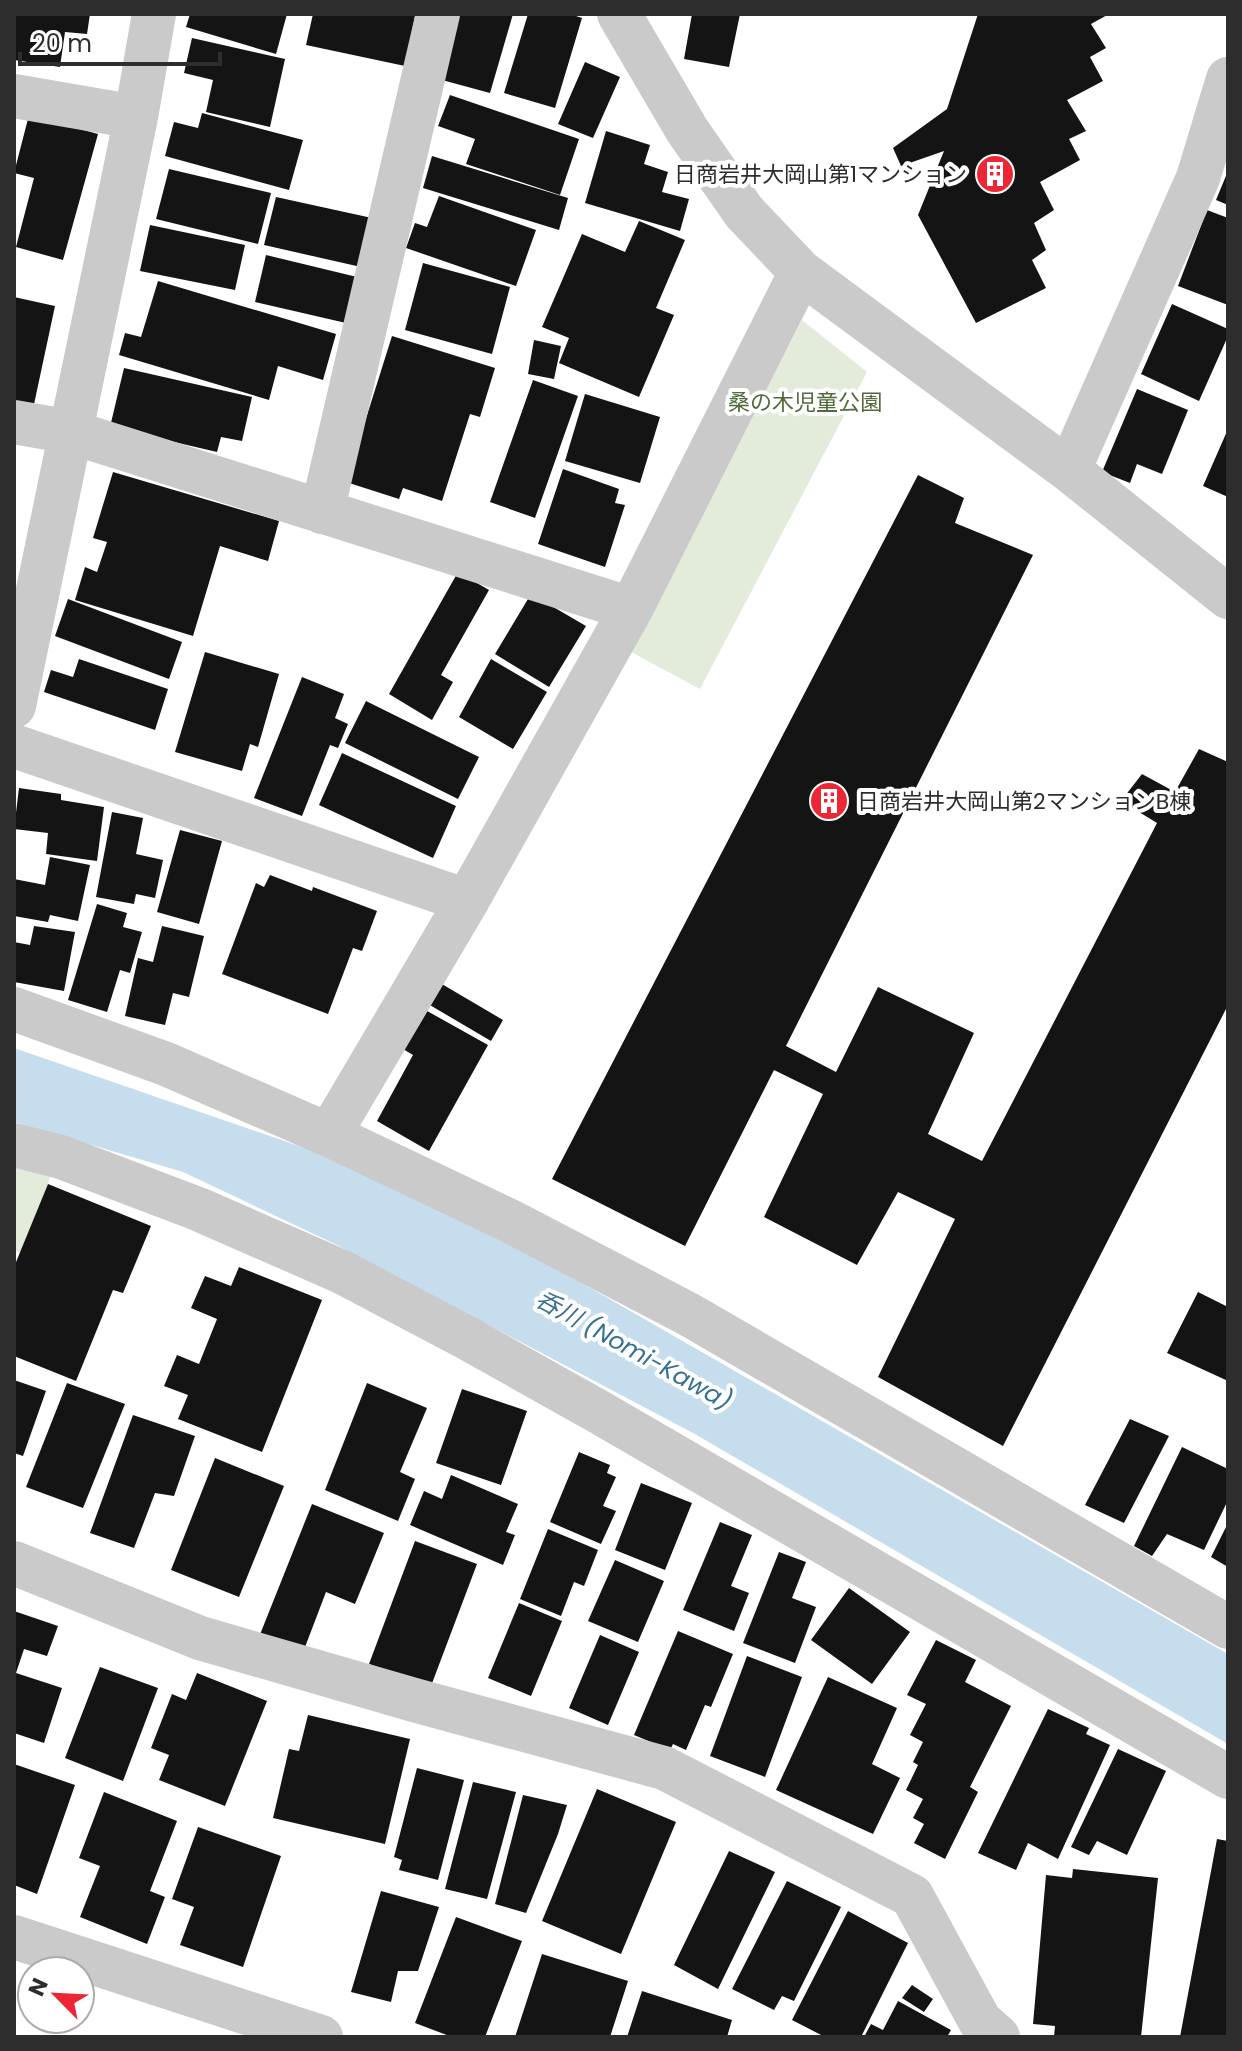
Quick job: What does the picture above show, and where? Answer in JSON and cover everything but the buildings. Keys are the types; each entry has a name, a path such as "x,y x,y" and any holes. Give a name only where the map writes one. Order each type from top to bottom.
{"street":[{"path":"14,706 136,117 154,14"},
{"path":"322,512 438,14"},
{"path":"619,14 687,130 744,212 801,272 1069,470 1228,597"},
{"path":"14,96 136,117"},
{"path":"1069,470 1198,178 1225,102"},
{"path":"329,1135 467,901 631,609 801,272"},
{"path":"14,422 71,432 631,609"},
{"path":"14,746 467,901"},
{"path":"14,1009 166,1064 329,1135 510,1221 688,1314 1228,1627"},
{"path":"14,1145 61,1157 198,1209 342,1272 599,1412 1228,1777"},
{"path":"14,1563 200,1638 664,1768 912,1896 980,2021 998,2037"},
{"path":"14,1937 321,2037"}],"green space":[{"name":"桑の木児童公園","path":"802,320 867,372 700,689 631,652"},
{"path":"14,1153 55,1163 23,1254 14,1250"}],"water":[{"name":"呑川 (Nomi-Kawa)","path":"14,1048 354,1165 505,1239 1228,1654 1228,1744 693,1433 337,1245 183,1172 14,1122"}],"place":[{"name":"日商岩井大岡山第1マンション","path":"995,174"},
{"name":"日商岩井大岡山第2マンションB棟","path":"829,801"}]}
